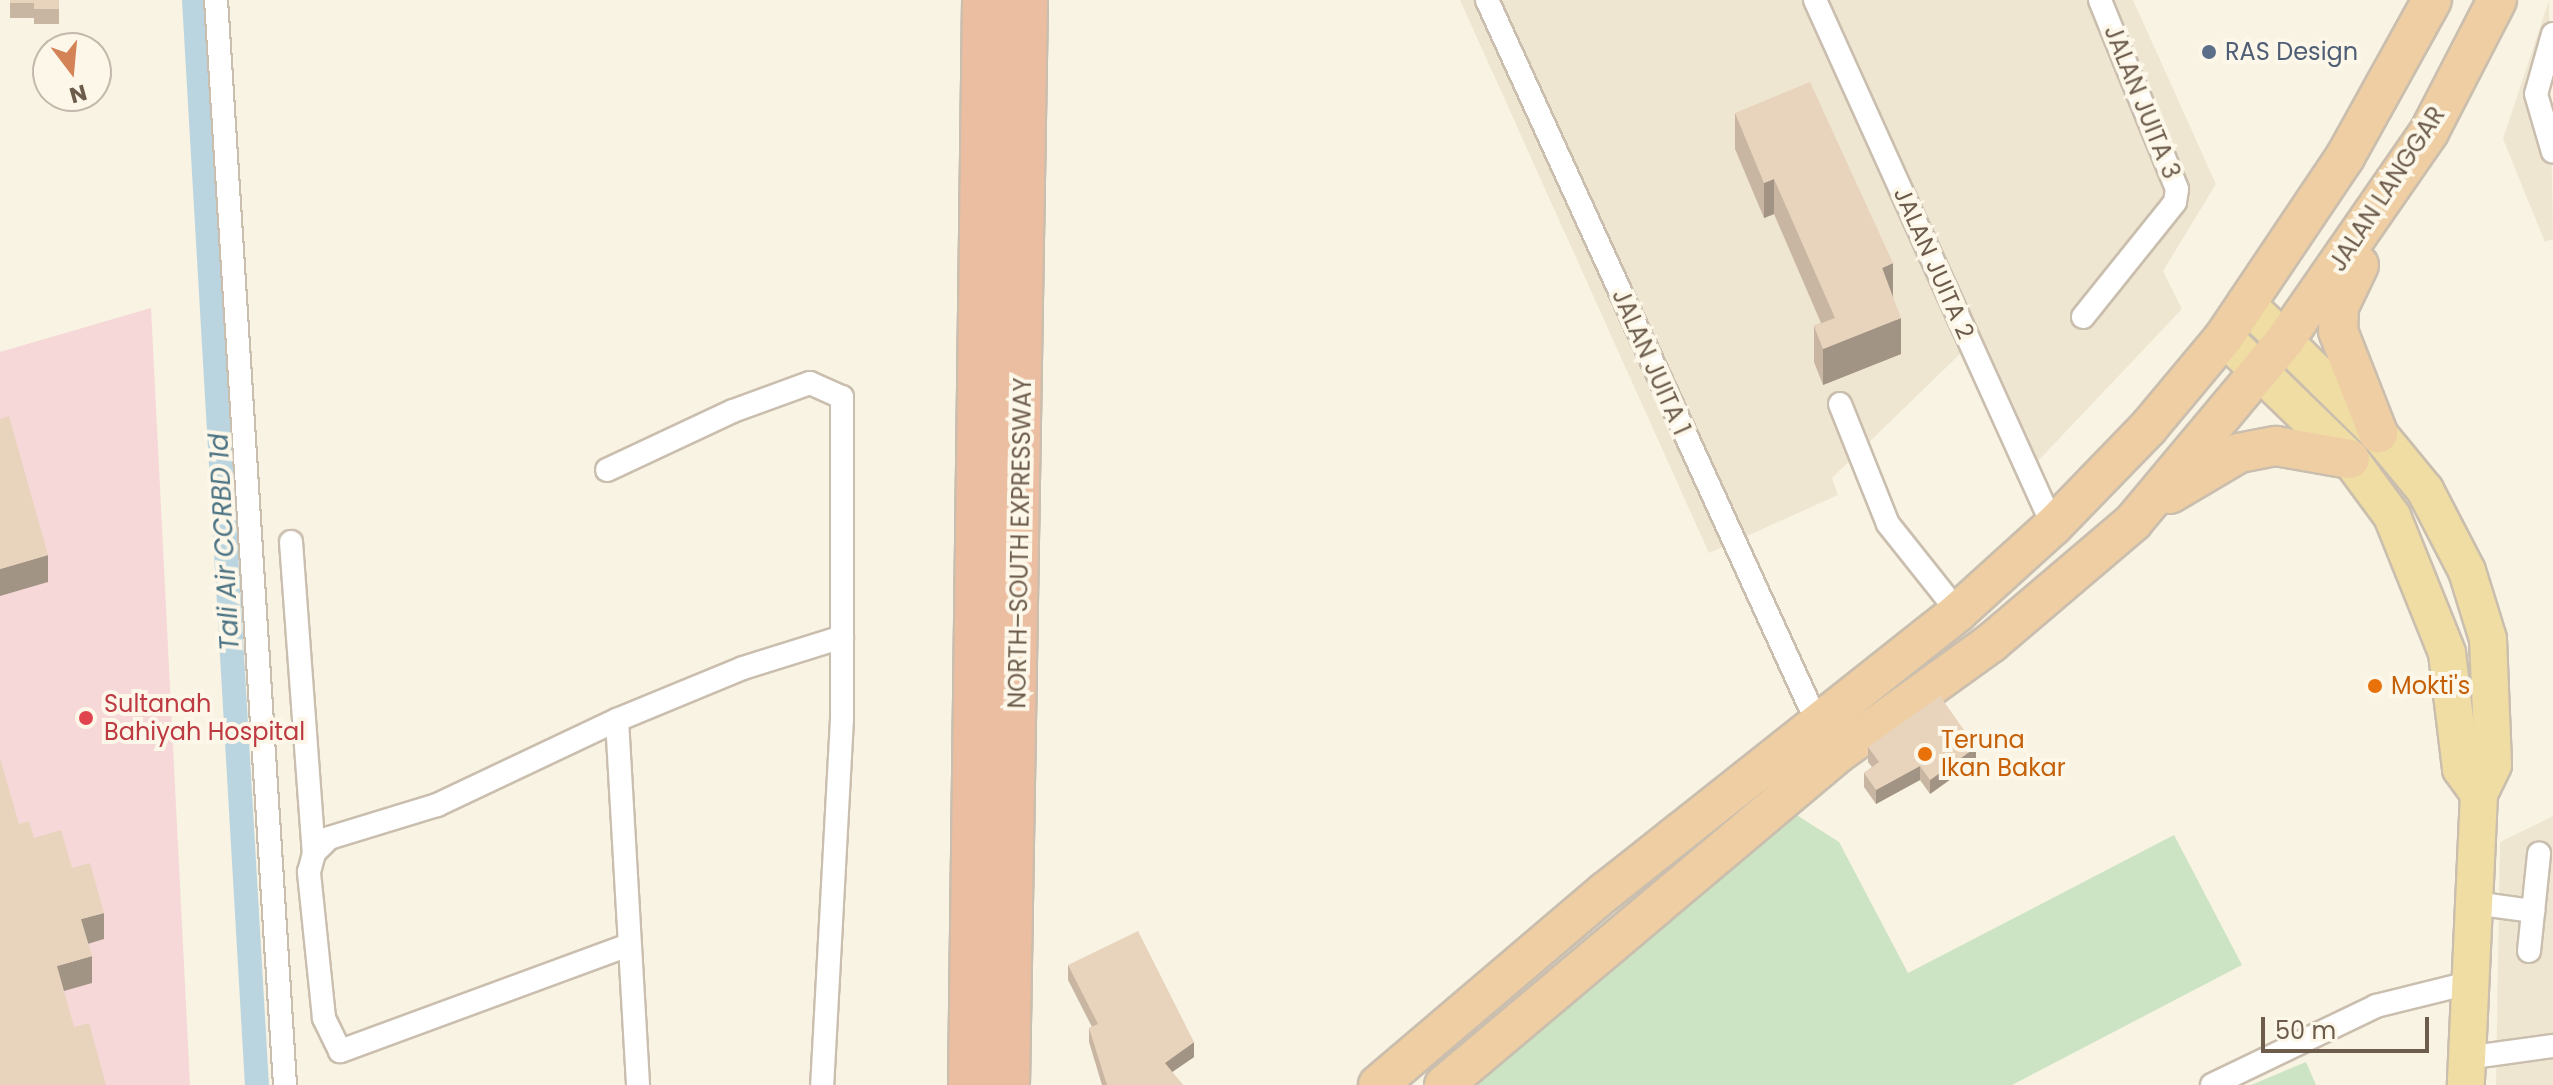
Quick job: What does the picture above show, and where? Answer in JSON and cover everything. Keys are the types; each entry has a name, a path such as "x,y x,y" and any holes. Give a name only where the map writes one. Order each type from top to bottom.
{"highway":[{"name":"NORTH–SOUTH EXPRESSWAY","path":"970,1085 977,761 984,0"},
{"name":"NORTH–SOUTH EXPRESSWAY","path":"1008,1085 1017,744 1026,0"},
{"path":"1378,1085 1605,892 1958,612 2053,526 2148,428 2224,337 2352,147 2432,0"},
{"name":"JALAN LANGGAR","path":"2133,522 2274,354 2429,132 2497,0"},
{"path":"2378,433 2338,331 2339,307 2402,193 2429,132"},
{"path":"1444,1085 1837,754 1991,643 2133,522 2239,453 2276,446 2350,459"}],"main road":[{"path":"2246,303 2274,354 2392,516 2447,653 2461,769 2479,794"},
{"path":"2224,337 2274,354 2378,433 2425,490 2467,571 2488,639 2493,765 2479,794 2466,1072"}],"street":[{"path":"216,0 285,1085"},
{"name":"JALAN JUITA 1","path":"1487,0 1817,722"},
{"name":"JALAN JUITA 2","path":"1815,0 2053,526"},
{"name":"JALAN JUITA 3","path":"2083,317 2175,202 2177,189 2100,0"},
{"path":"2553,34 2536,94 2553,152"},
{"path":"607,470 733,411 810,383 842,397 842,637 822,1085"},
{"path":"1840,404 1888,524 1958,612"},
{"path":"291,542 314,853 309,872 316,966 324,1018 340,1051 626,946"},
{"path":"314,853 329,838 437,805 617,720 743,668 842,637"},
{"path":"617,720 626,946 638,1085"},
{"path":"2529,951 2539,854"},
{"path":"2474,903 2533,911"},
{"path":"2212,1085 2376,1006 2469,983"},
{"path":"2466,1072 2553,1046"}],"shaded area":[{"path":"1460,0 2133,0 2216,184 2163,271 2182,309 2019,481 1961,353 1832,478 1838,495 1709,553"},
{"path":"2549,0 2553,239 2545,242 2503,139"},
{"name":"Sultanah Bahiyah Hospital","path":"151,308 190,1085 0,1085 0,352"},
{"path":"2553,816 2553,1085 2496,1085 2500,842"}],"green space":[{"path":"1795,814 1839,842 1908,973 2174,835 2242,965 2012,1085 1466,1085"},
{"path":"2306,1062 2316,1085 2251,1085"}],"building":[{"path":"10,0 59,0 59,9 34,9 34,3 10,3"},
{"path":"1810,82 1893,263 1882,268 1901,318 1823,349 1814,326 1835,318 1774,179 1764,183 1735,113"},
{"path":"9,416 48,555 0,569 0,419"},
{"name":"Teruna Ikan Bakar","path":"1940,696 1976,747 1930,780 1920,766 1876,790 1864,773 1879,762 1868,747"},
{"path":"0,758 19,824 29,821 34,838 61,830 72,868 90,863 104,913 81,919 92,956 57,966 74,1027 89,1023 106,1085 0,1085"},
{"path":"1138,931 1194,1042 1165,1063 1183,1085 1107,1085 1089,1028 1098,1024 1068,965"}],"waterway":[{"name":"Tali Air CCRBD 1d","path":"194,0 257,1085"}],"place":[{"name":"RAS Design","path":"2209,52"},
{"name":"Mokti's","path":"2375,686"},
{"name":"Sultanah Bahiyah Hospital","path":"86,718"},
{"name":"Teruna Ikan Bakar","path":"1925,754"}]}
